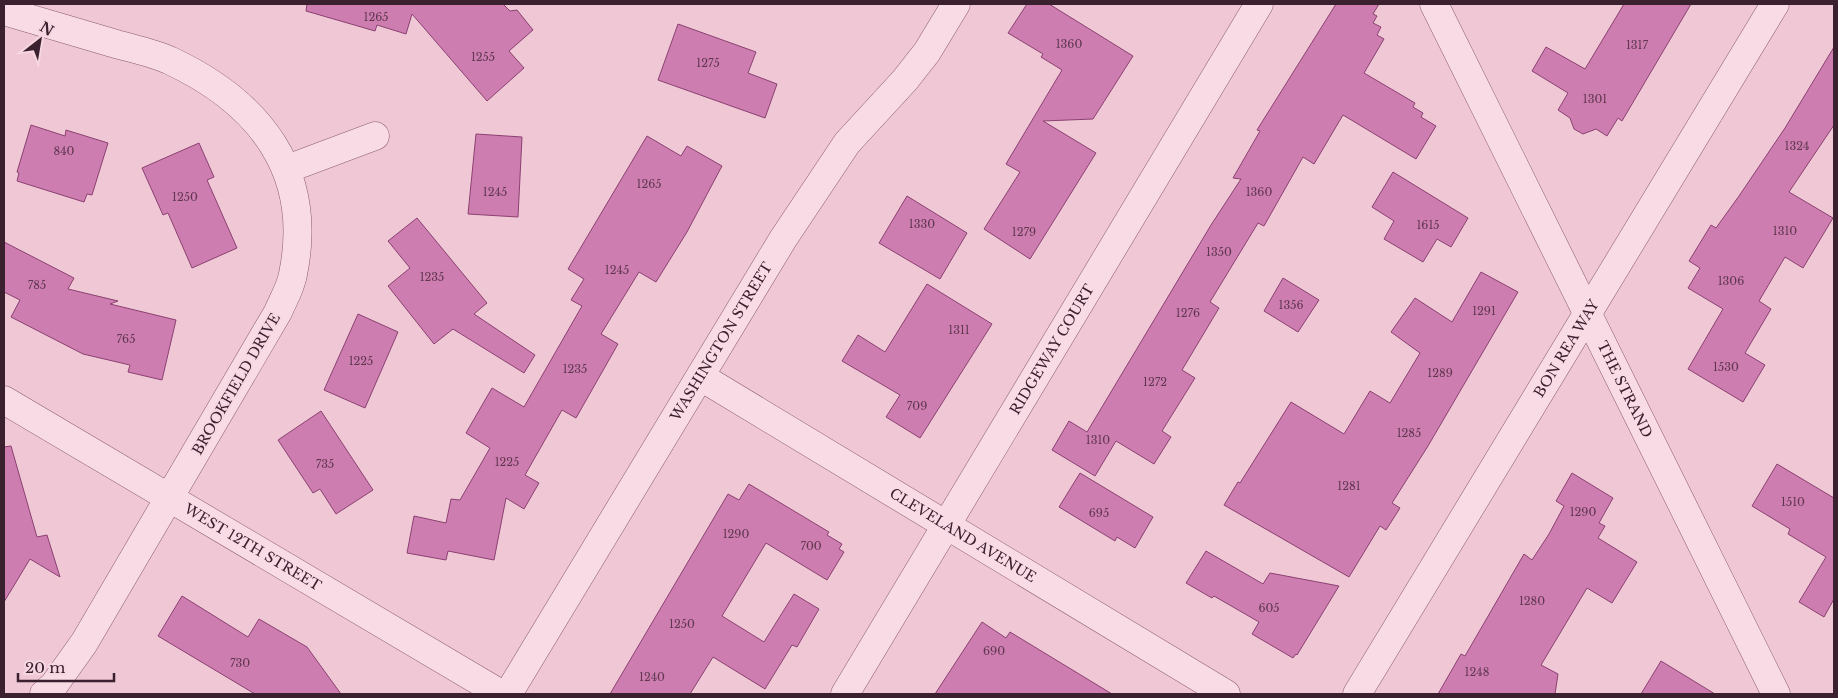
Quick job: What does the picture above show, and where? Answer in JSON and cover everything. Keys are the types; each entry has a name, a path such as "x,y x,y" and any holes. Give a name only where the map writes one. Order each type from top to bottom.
{"street":[{"name":"WASHINGTON STREET","path":"508,694 783,239 847,143 905,80 927,52 956,4"},
{"name":"RIDGEWAY COURT","path":"845,694 1259,4"},
{"name":"THE STRAND","path":"1434,4 1776,694"},
{"name":"BON REA WAY","path":"1357,694 1587,312 1776,4"},
{"name":"BROOKFIELD DRIVE","path":"4,11 169,60 201,77 234,100 260,127 287,169 296,197 298,235 293,276 263,341 84,643 54,685 44,694"},
{"path":"287,169 375,136"},
{"name":"CLEVELAND AVENUE","path":"701,377 1226,694"},
{"name":"WEST 12TH STREET","path":"4,400 501,694"}],"building":[{"path":"307,4 503,4 510,11 517,10 533,30 509,51 524,68 487,101 412,14 406,34 377,25 375,31 306,11"},
{"path":"1027,4 1049,4 1133,56 1093,119 1043,121 1096,153 1030,259 984,229 1020,172 1006,164 1062,70 1041,57 1043,54 1008,33"},
{"path":"1336,4 1379,4 1373,14 1377,16 1373,23 1381,27 1377,35 1384,39 1364,73 1415,103 1413,107 1423,113 1421,117 1436,126 1416,159 1343,115 1314,164 1303,157 1264,226 1258,223 1210,302 1219,308 1182,370 1195,378 1162,431 1171,437 1154,464 1116,441 1095,476 1052,450 1069,421 1087,432 1211,225 1241,179 1233,178 1260,131 1257,130"},
{"path":"1624,4 1691,4 1622,121 1618,118 1607,136 1596,129 1583,134 1574,129 1570,118 1558,110 1568,93 1532,71 1546,47 1585,69"},
{"path":"678,24 756,52 748,73 777,84 765,118 658,80"},
{"path":"1834,47 1834,125 1789,192 1833,218 1803,268 1785,257 1759,301 1771,309 1745,353 1765,365 1743,402 1688,369 1723,309 1688,288 1700,268 1689,261 1711,225 1716,228 1739,196 1785,128"},
{"path":"31,125 65,136 66,130 108,143 92,195 87,194 84,202 17,181 19,173 17,172"},
{"path":"476,134 522,137 518,217 468,214"},
{"path":"647,136 681,156 687,146 722,166 687,232 656,282 639,272 601,334 618,344 576,418 562,410 525,475 539,483 524,509 506,498 494,560 448,551 446,560 407,553 414,516 446,523 451,499 460,500 490,448 466,433 492,388 524,407 582,306 571,300 584,279 568,269"},
{"path":"199,143 214,177 207,180 237,248 192,268 168,213 163,215 142,168"},
{"path":"1393,172 1468,218 1451,247 1437,239 1423,262 1384,239 1394,221 1372,207"},
{"path":"907,196 967,233 940,279 879,243"},
{"path":"417,218 487,303 474,314 535,355 524,373 453,329 434,344 388,286 410,268 388,241"},
{"path":"4,242 74,278 68,289 118,301 110,304 176,320 162,380 128,372 130,365 83,354 11,317 20,300 4,292"},
{"path":"1481,272 1518,292 1428,446 1392,503 1400,508 1386,530 1380,526 1349,577 1224,505 1291,402 1344,434 1370,391 1390,403 1420,353 1391,332 1415,298 1452,322"},
{"path":"1283,278 1319,300 1298,332 1264,311"},
{"path":"927,284 992,324 920,438 886,417 900,395 842,361 858,335 885,352"},
{"path":"358,314 398,332 365,408 324,390"},
{"path":"321,411 373,490 336,514 320,489 313,493 278,440"},
{"path":"11,446 37,537 47,535 60,577 30,559 4,602 4,447"},
{"path":"1777,464 1834,498 1834,599 1824,617 1799,602 1826,557 1788,534 1790,529 1752,506"},
{"path":"1080,473 1153,517 1135,548 1117,537 1115,541 1059,507"},
{"path":"1572,473 1613,498 1599,523 1605,526 1598,538 1637,562 1612,603 1587,588 1541,665 1558,674 1555,694 1438,694 1461,654 1465,656 1524,554 1532,560 1549,534 1564,506 1556,501"},
{"path":"749,484 829,532 827,535 842,544 839,549 844,552 827,580 766,543 722,616 764,642 794,594 819,609 797,647 792,645 765,689 713,657 690,694 610,694 728,494 739,500"},
{"path":"1206,551 1263,584 1270,573 1339,586 1297,655 1293,658 1252,634 1259,622 1214,596 1212,598 1186,583"},
{"path":"182,596 248,637 259,619 307,647 341,694 255,694 158,636"},
{"path":"982,622 1006,638 1010,632 1112,694 935,694"},
{"path":"1661,661 1715,694 1641,694"}]}
